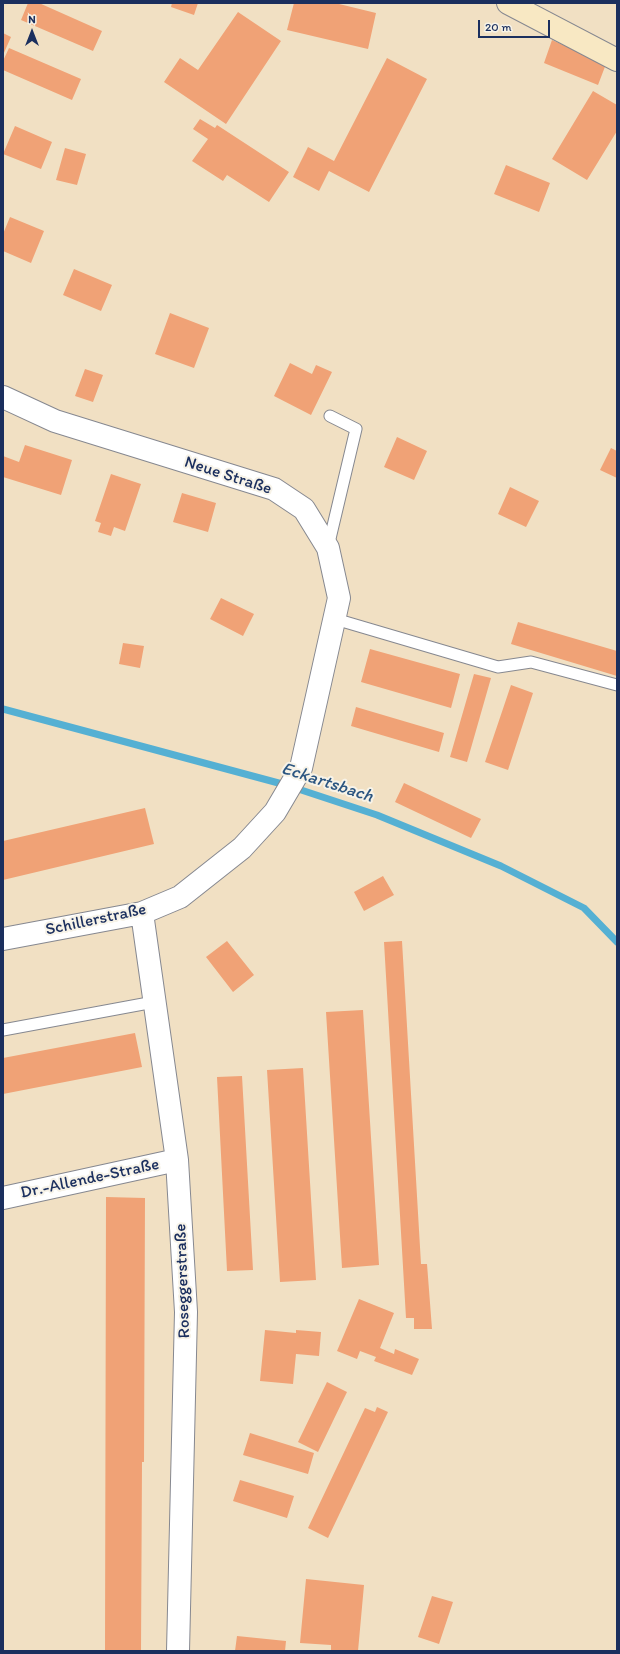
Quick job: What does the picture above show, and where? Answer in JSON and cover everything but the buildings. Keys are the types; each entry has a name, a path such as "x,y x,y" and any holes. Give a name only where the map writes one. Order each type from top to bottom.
{"street":[{"path":"508,3 617,60"},
{"name":"Neue Straße","path":"3,398 55,420 274,489 304,509 328,548 338,598 335,619 301,768 275,812 242,848"},
{"name":"Schillerstraße","path":"3,939 142,914 180,897 242,848"},
{"name":"Roseggerstraße","path":"142,914 177,1160 186,1312 178,1651"},
{"name":"Dr.-Allende-Straße","path":"3,1198 177,1160"}],"lane":[{"path":"328,548 356,429 330,416"},
{"path":"335,619 498,667 531,662 617,685"},
{"path":"3,1030 154,1002"}],"waterway":[{"name":"Eckartsbach","path":"3,709 286,785 377,815 501,866 584,908 617,942"}]}
